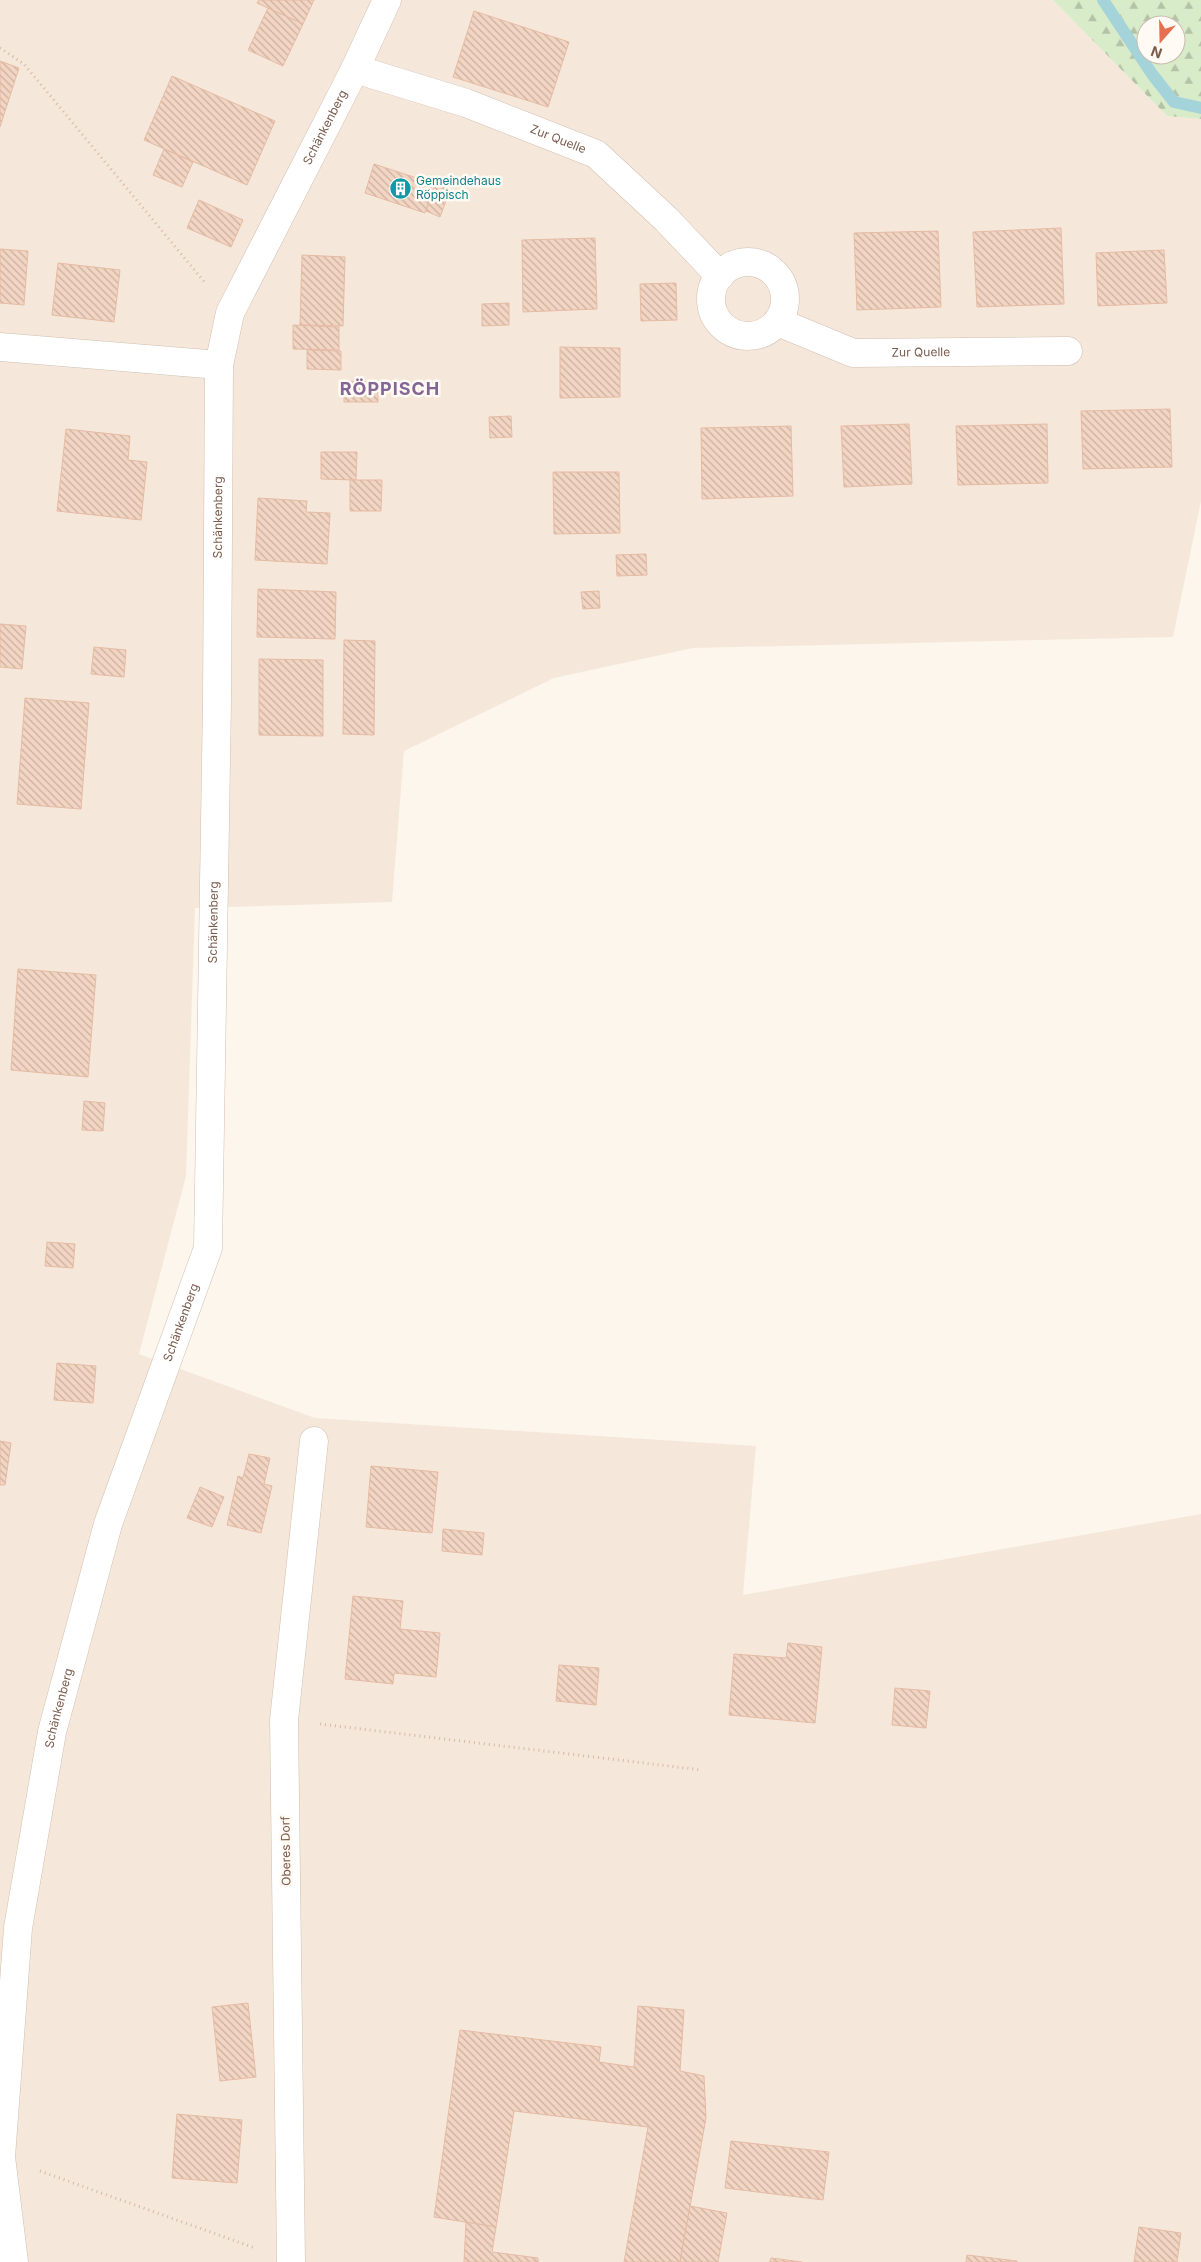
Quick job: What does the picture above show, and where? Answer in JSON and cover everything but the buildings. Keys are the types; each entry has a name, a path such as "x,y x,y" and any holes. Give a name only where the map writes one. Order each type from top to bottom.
{"street":[{"name":"Schänkenberg","path":"14,2262 1,2157 18,1928 52,1732 108,1524 208,1248 217,702 219,365 230,313 355,69 387,0"},
{"name":"Zur Quelle","path":"355,69 466,103 596,154 666,220 720,276"},
{"path":"742,262 754,263 771,270 783,286 786,297 784,310 778,322 769,330 759,335 747,336 736,334 725,328 717,320 712,308 711,297 714,286 720,276 729,267 742,262"},
{"name":"Zur Quelle","path":"778,322 853,353 1068,351"},
{"path":"0,347 219,365"},
{"name":"Oberes Dorf","path":"290,2261 284,1720 314,1441"}],"path":[{"path":"0,48 24,64 230,313"},
{"path":"284,1720 702,1770"},
{"path":"1,2157 290,2261"}],"shaded area":[{"path":"0,0 1053,0 1167,116 1201,119 1201,501 1173,637 693,648 554,678 404,751 392,902 195,908 186,1176 139,1354 315,1418 756,1446 743,1595 1201,1514 1201,2262 0,2262"}],"green space":[{"path":"1053,0 1201,0 1201,119 1167,116"}],"waterway":[{"path":"1103,0 1152,74 1174,102 1201,108"}],"place":[{"name":"Gemeindehaus Röppisch","path":"400,188"}],"district":[{"name":"RÖPPISCH","path":"390,389"}]}
